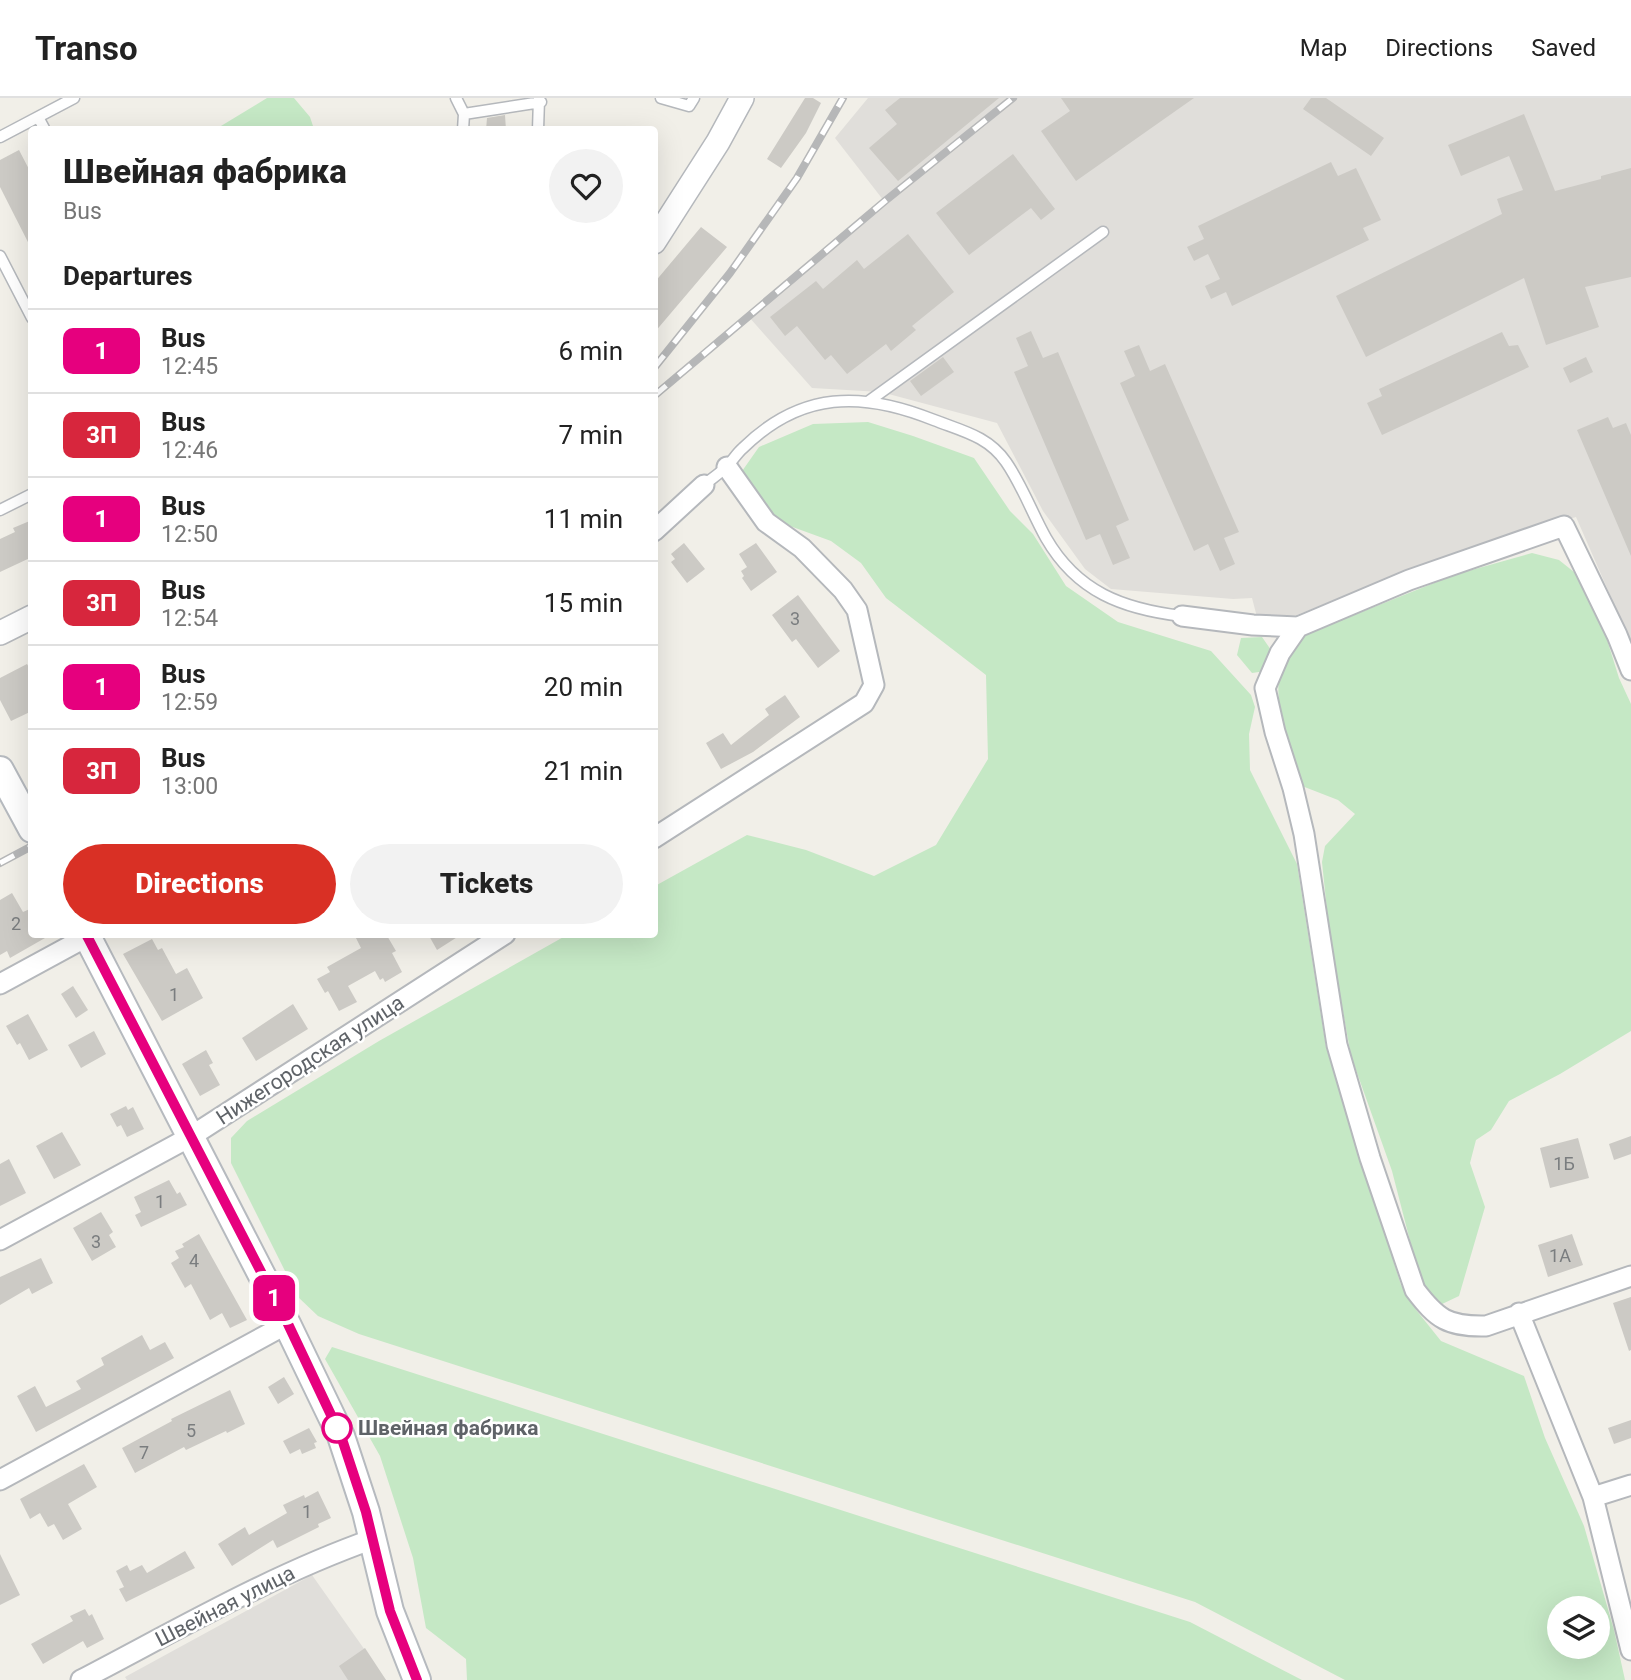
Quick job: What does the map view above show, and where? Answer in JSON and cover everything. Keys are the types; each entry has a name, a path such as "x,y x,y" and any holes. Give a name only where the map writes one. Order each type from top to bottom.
{"main road":[{"path":"0,770 28,822"},
{"path":"90,938 288,1324 341,1436 373,1539 390,1611 417,1680"}],"street":[{"path":"658,236 743,98"},
{"path":"658,835 864,703 874,685 857,610 843,590 802,548 766,522 727,467"},
{"path":"658,527 704,485"},
{"path":"1182,616 1253,625 1298,627 1409,580 1564,526 1631,670"},
{"path":"0,633 28,619"},
{"path":"1298,627 1280,653 1265,688 1304,834 1337,1045 1370,1158 1415,1290 1428,1308 1443,1321 1465,1327 1486,1326 1631,1276"},
{"path":"0,984 83,938"},
{"name":"Нижегородская улица","path":"0,1240 190,1138 499,938"},
{"path":"1519,1313 1593,1497 1631,1650"},
{"path":"0,1480 288,1324"},
{"path":"1593,1497 1631,1485"},
{"name":"Швейная улица","path":"81,1680 271,1581 373,1539"}],"lane":[{"path":"0,136 74,98"},
{"path":"456,98 464,114 463,126"},
{"path":"661,98 689,106 694,98"},
{"path":"464,114 540,100 538,126"},
{"path":"38,117 43,126"},
{"path":"869,401 1103,232"},
{"path":"0,256 28,310"},
{"path":"704,485 727,467 742,448 801,409 847,399 869,401 920,414 988,442 1006,462 1046,539 1066,567 1095,590 1128,607 1182,616"},
{"path":"0,510 28,496"}],"shaded area":[{"path":"868,98 1631,98 1631,643 1576,517 1422,564 1297,615 1257,617 1252,598 1233,599 1111,589 1085,569 1043,511 997,423 881,392 812,388 749,317 884,201 835,138"},
{"path":"312,1575 386,1680 127,1680 125,1677"}],"green space":[{"path":"267,98 294,98 310,117 313,126 221,126"},
{"path":"868,422 974,458 1010,511 1033,534 1066,586 1118,622 1211,651 1251,695 1255,707 1249,734 1250,770 1297,864 1326,1047 1401,1285 1441,1341 1524,1376 1545,1438 1584,1526 1604,1596 1547,1596 1547,1659 1610,1659 1610,1616 1625,1680 1345,1680 1195,1602 359,1334 318,1316 298,1297 231,1163 231,1138 247,1121 379,1041 562,938 658,938 658,884 747,835 806,850 874,876 936,845 988,759 986,675 886,598 861,563 831,541 779,522 757,503 740,474 759,447 813,424"},
{"path":"1532,553 1559,560 1579,576 1598,611 1619,678 1631,704 1631,1031 1509,1101 1491,1130 1476,1140 1470,1163 1485,1207 1459,1296 1440,1305 1424,1295 1392,1171 1351,1056 1330,939 1322,862 1325,846 1355,814 1338,800 1302,786 1282,721 1278,687 1280,670 1291,646 1304,635 1454,575"},
{"path":"1262,637 1271,650 1266,671 1252,673 1237,655 1241,638"},
{"path":"332,1347 1190,1622 1302,1680 467,1680 466,1659 426,1628 413,1558 380,1456 325,1359"}],"building":[{"path":"805,98 813,98 821,103 806,133 781,168 767,159"},
{"path":"900,98 999,98 898,181 869,148 897,124 885,110"},
{"path":"1061,98 1194,98 1076,181 1041,131 1070,111"},
{"path":"1311,98 1326,98 1384,138 1371,156 1303,109"},
{"path":"1524,114 1555,191 1631,168 1631,277 1585,287 1599,327 1546,345 1524,278 1366,357 1336,296 1502,214 1497,199 1523,190 1509,156 1461,176 1448,145"},
{"path":"505,115 506,126 486,126 487,118"},
{"path":"19,150 28,167 28,242 0,187 0,160"},
{"path":"1013,154 1055,209 1041,220 1031,208 969,255 936,213"},
{"path":"1331,162 1338,176 1356,168 1381,220 1363,228 1369,240 1232,306 1226,292 1211,299 1205,286 1220,279 1208,254 1194,261 1187,247 1204,239 1198,226"},
{"path":"701,227 727,247 658,328 658,278"},
{"path":"908,234 954,292 912,326 916,330 891,351 886,344 847,374 831,355 825,360 797,326 785,336 770,317 816,281 823,289 857,260 864,269"},
{"path":"1031,331 1043,358 1058,352 1129,520 1116,526 1130,558 1113,565 1100,534 1086,540 1014,372 1028,366 1016,338"},
{"path":"1502,332 1509,346 1518,345 1529,367 1382,435 1367,403 1382,396 1379,389"},
{"path":"1139,345 1150,371 1165,364 1239,532 1224,538 1235,564 1220,571 1208,544 1194,551 1120,383 1135,376 1124,351"},
{"path":"943,357 954,372 921,396 910,381"},
{"path":"1586,357 1593,372 1570,383 1563,368"},
{"path":"1608,417 1613,428 1626,423 1631,435 1631,556 1577,430"},
{"path":"28,522 28,559 0,572 0,539 15,532 13,528"},
{"path":"684,543 705,569 687,583 671,562 675,559 671,554"},
{"path":"756,543 777,572 751,591 742,578 744,576 741,571 747,567 739,554"},
{"path":"798,595 840,651 818,668 796,639 792,642 772,615"},
{"path":"27,664 28,713 11,721 0,700 0,678"},
{"path":"785,695 800,717 753,752 721,769 706,743 723,733 731,745 769,715 765,709"},
{"path":"12,893 23,912 28,910 28,938 45,938 10,958 7,951 0,955 0,900"},
{"path":"356,938 388,938 396,951 392,953 402,972 385,982 383,978 380,980 375,971 348,986 357,1002 339,1011 328,991 325,993 317,979 330,972 327,967 361,948"},
{"path":"430,938 456,938 437,950"},
{"path":"152,939 158,950 162,948 176,974 187,968 203,998 162,1021 123,954"},
{"path":"73,986 88,1010 76,1018 61,994"},
{"path":"293,1004 308,1029 256,1061 242,1038"},
{"path":"28,1014 48,1050 29,1060 6,1026"},
{"path":"94,1031 106,1054 81,1068 68,1045"},
{"path":"206,1050 213,1063 209,1065 220,1085 200,1096 182,1064"},
{"path":"126,1106 128,1110 133,1107 144,1129 127,1137 121,1125 117,1127 110,1114"},
{"path":"62,1132 81,1165 54,1179 36,1146"},
{"path":"1631,1136 1631,1154 1614,1160 1609,1144"},
{"path":"1578,1138 1589,1178 1550,1188 1540,1148"},
{"path":"9,1159 26,1193 0,1206 0,1164"},
{"path":"169,1180 187,1205 141,1227 135,1215 141,1212 134,1197"},
{"path":"101,1212 113,1232 109,1235 116,1247 92,1261 73,1228"},
{"path":"199,1234 247,1320 230,1328 222,1313 210,1320 191,1284 185,1288 171,1263 179,1258 175,1251"},
{"path":"1572,1234 1583,1265 1548,1277 1538,1245"},
{"path":"41,1258 53,1283 32,1294 29,1288 0,1305 0,1277"},
{"path":"1631,1297 1631,1350 1629,1351 1613,1303"},
{"path":"142,1335 150,1350 165,1342 174,1358 36,1432 17,1396 35,1386 46,1407 81,1389 76,1381 104,1365 101,1358"},
{"path":"284,1377 294,1394 278,1404 268,1387"},
{"path":"230,1390 245,1424 186,1450 184,1447 135,1473 122,1448 172,1421 171,1419"},
{"path":"1631,1420 1631,1438 1614,1444 1608,1428"},
{"path":"309,1428 317,1442 314,1443 316,1448 302,1454 300,1449 290,1454 283,1441"},
{"path":"84,1464 97,1487 68,1504 82,1529 63,1540 54,1524 48,1527 40,1513 30,1519 20,1499"},
{"path":"318,1491 331,1518 277,1548 273,1540 232,1566 218,1544 245,1527 249,1535 287,1513 283,1505"},
{"path":"185,1551 195,1568 126,1602 119,1589 124,1587 116,1571 127,1565 130,1571 142,1565 147,1573"},
{"path":"0,1554 20,1595 0,1605"},
{"path":"85,1609 89,1616 92,1614 104,1639 87,1648 83,1641 43,1664 31,1644 73,1621 70,1616"},
{"path":"365,1648 386,1680 348,1680 339,1666"}],"railway":[{"path":"658,363 730,273 797,178 843,98"},
{"path":"658,393 885,201 1013,98"},
{"path":"0,863 28,848"}],"bus line":[{"name":"1","path":"88,938 288,1324 341,1436 366,1512 390,1611 417,1680"}],"place":[{"name":"Швейная фабрика","path":"337,1428"}]}
